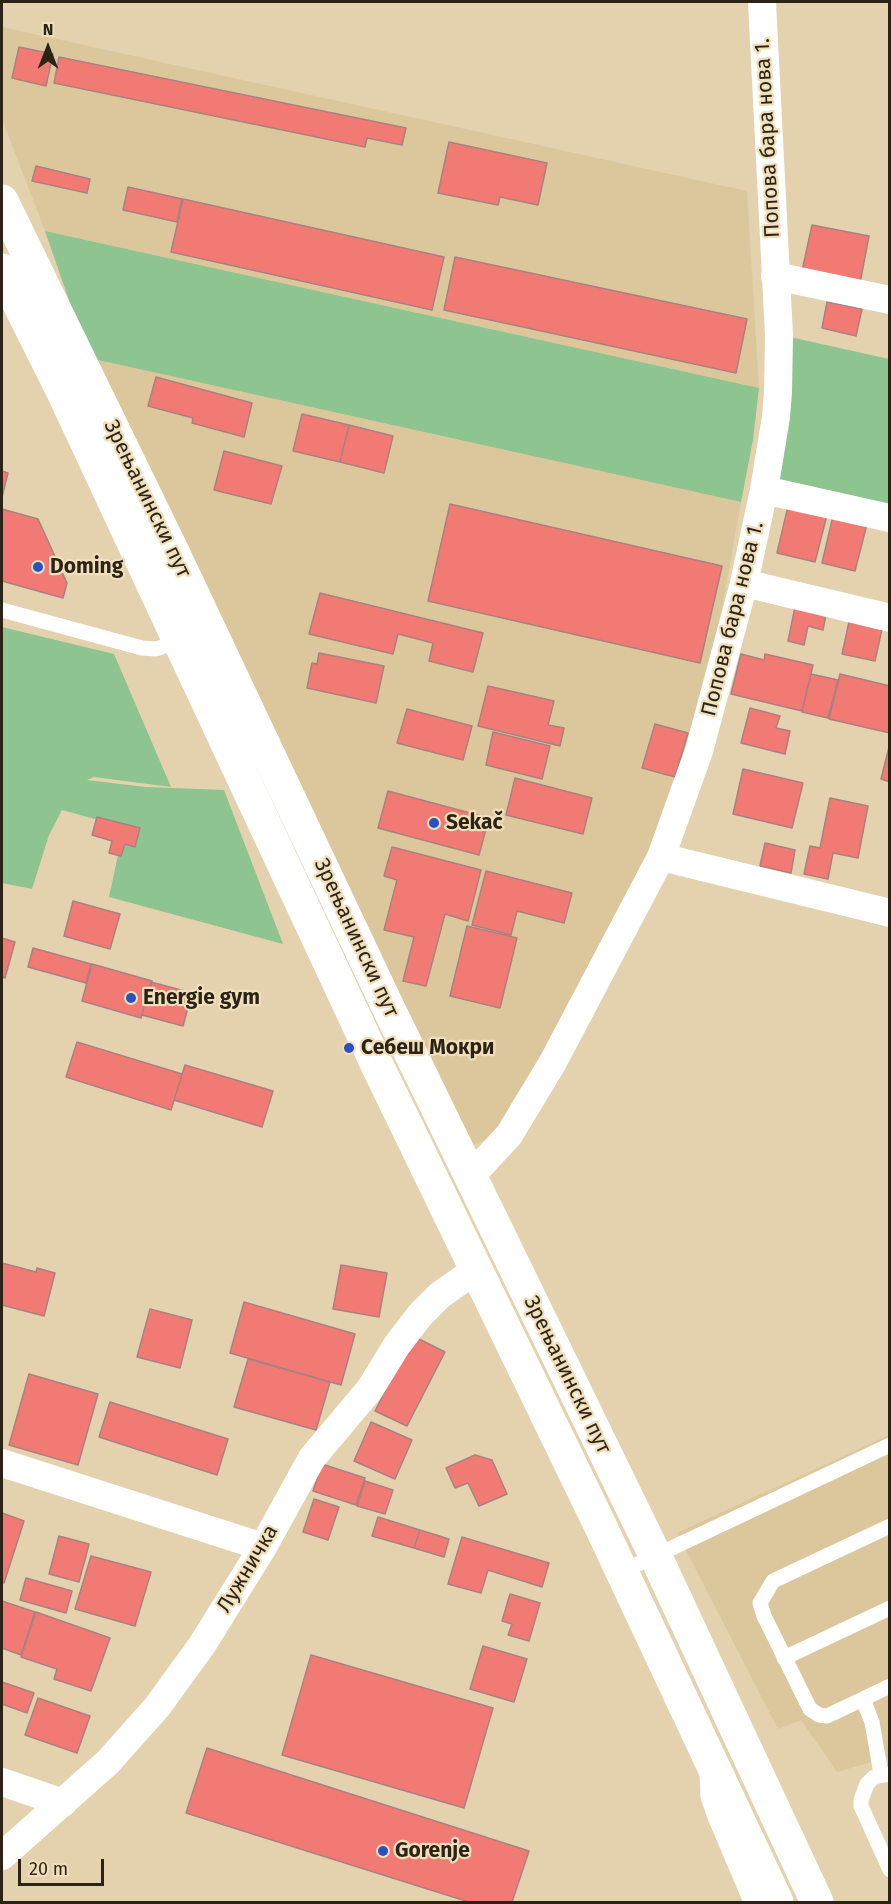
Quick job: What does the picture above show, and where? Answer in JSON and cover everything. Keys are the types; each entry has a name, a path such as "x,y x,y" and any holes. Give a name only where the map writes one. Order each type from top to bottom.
{"main road":[{"name":"Зрењанински пут","path":"2,201 172,550 470,1177 656,1557 817,1902"},
{"name":"Зрењанински пут","path":"2,270 62,390 378,1067 477,1269 777,1902"}],"street":[{"name":"Попова бара нова 1.","path":"470,1177 509,1135 553,1062 661,857 699,751 744,584 777,417 778,392 776,276 762,2"},
{"path":"776,276 890,300"},
{"path":"764,490 890,518"},
{"path":"744,584 890,618"},
{"path":"661,857 890,913"},
{"name":"Лужничка","path":"2,1856 108,1762 157,1707 201,1645 263,1546 312,1458 370,1389 402,1337 440,1295 477,1269"},
{"path":"2,1463 263,1546"},
{"path":"2,1782 63,1803"}],"lane":[{"path":"2,610 142,648 156,649 180,641"},
{"path":"621,1572 890,1445"},
{"path":"890,1526 773,1581 765,1591 760,1603 810,1709 819,1715 827,1716 890,1686"},
{"path":"784,1658 890,1608"},
{"path":"863,1699 872,1722 885,1774 867,1784 862,1792 861,1806 890,1870"},
{"path":"708,1759 708,1797 751,1902"}],"shaded area":[{"path":"2,27 747,191 759,388 45,231 2,119"},
{"path":"89,358 741,502 705,703 654,848 503,1132 471,1146"},
{"path":"889,1435 889,1757 837,1772 801,1720 778,1729 677,1533"}],"green space":[{"path":"45,231 759,388 753,440 741,502 89,358"},
{"path":"790,337 889,359 889,508 776,482"},
{"path":"2,627 114,654 171,787 94,777 87,780 145,787 224,790 283,944 109,897 124,827 62,810 49,835 32,889 2,883"}],"building":[{"path":"19,47 53,54 46,86 12,78"},
{"path":"59,57 406,128 402,145 367,138 365,147 54,83"},
{"path":"449,142 547,163 538,205 500,197 498,205 438,193"},
{"path":"36,166 90,179 87,193 32,181"},
{"path":"128,187 182,199 177,222 123,210"},
{"path":"183,199 444,257 432,310 171,252"},
{"path":"812,225 869,236 860,283 802,271"},
{"path":"455,257 747,319 736,373 444,310"},
{"path":"827,302 862,309 856,336 822,328"},
{"path":"156,377 252,403 244,437 192,423 193,418 148,406"},
{"path":"302,414 349,425 340,462 293,451"},
{"path":"349,425 393,436 384,473 340,462"},
{"path":"224,451 282,466 271,504 214,490"},
{"path":"2,471 8,473 2,497"},
{"path":"789,502 828,511 815,562 777,553"},
{"path":"450,504 722,566 700,663 428,601"},
{"path":"2,509 38,519 67,583 63,598 2,581"},
{"path":"833,516 867,524 855,571 822,563"},
{"path":"320,593 483,633 473,672 429,661 433,643 398,634 393,654 309,634"},
{"path":"795,607 826,614 823,630 808,626 804,645 788,641"},
{"path":"849,622 882,629 875,661 842,654"},
{"path":"319,653 384,666 376,703 307,688 312,663 317,664"},
{"path":"741,654 764,660 765,654 813,665 802,711 731,694"},
{"path":"811,674 838,680 828,718 802,712"},
{"path":"840,674 890,686 890,733 829,719"},
{"path":"488,686 554,701 548,725 564,728 560,746 478,726"},
{"path":"750,708 780,716 776,728 790,731 785,754 741,743"},
{"path":"407,709 472,726 463,760 397,743"},
{"path":"655,724 688,733 675,777 642,768"},
{"path":"493,732 550,746 542,779 486,765"},
{"path":"890,743 890,782 881,779"},
{"path":"743,769 803,783 792,828 733,814"},
{"path":"515,778 592,798 583,834 506,815"},
{"name":"Sekač","path":"388,791 489,818 479,855 378,828"},
{"path":"830,798 868,806 858,858 833,853 828,879 804,874 810,846 820,848"},
{"path":"97,817 140,828 135,847 125,844 121,856 109,853 112,841 92,835"},
{"path":"765,843 795,850 791,873 760,866"},
{"path":"392,847 481,870 468,921 445,914 426,986 403,981 414,937 384,930 397,880 384,876"},
{"path":"486,871 572,893 564,923 517,911 511,935 472,925"},
{"path":"73,901 120,914 110,949 64,936"},
{"path":"467,926 517,938 500,1008 450,996"},
{"path":"2,938 15,942 5,978 2,977"},
{"path":"33,948 91,964 86,983 28,967"},
{"path":"92,964 152,981 141,1018 82,1001"},
{"path":"151,982 192,993 183,1026 142,1015"},
{"path":"77,1042 182,1074 171,1110 66,1077"},
{"path":"185,1065 273,1091 262,1127 174,1100"},
{"path":"2,1263 36,1272 37,1268 55,1273 44,1316 2,1305"},
{"path":"341,1265 387,1273 379,1317 333,1309"},
{"path":"244,1302 355,1334 341,1385 230,1353"},
{"path":"150,1309 192,1320 180,1368 137,1357"},
{"path":"413,1336 445,1352 407,1426 375,1411"},
{"path":"248,1359 330,1382 316,1430 234,1407"},
{"path":"29,1374 98,1394 78,1465 9,1445"},
{"path":"110,1402 228,1439 217,1475 99,1437"},
{"path":"371,1422 412,1440 395,1479 354,1461"},
{"path":"475,1455 492,1460 507,1494 479,1506 468,1483 455,1488 446,1468"},
{"path":"322,1464 365,1478 356,1505 313,1491"},
{"path":"365,1481 393,1490 385,1514 357,1506"},
{"path":"314,1499 339,1507 328,1540 303,1532"},
{"path":"2,1513 24,1521 4,1583 2,1582"},
{"path":"378,1517 420,1530 414,1548 372,1536"},
{"path":"420,1530 449,1539 444,1557 414,1548"},
{"path":"59,1536 89,1544 79,1582 49,1574"},
{"path":"462,1537 549,1563 542,1587 488,1570 481,1593 448,1584"},
{"path":"91,1556 151,1572 135,1626 75,1609"},
{"path":"26,1578 72,1591 66,1613 20,1600"},
{"path":"510,1594 540,1603 529,1641 508,1635 512,1624 502,1621"},
{"path":"2,1601 35,1612 21,1655 2,1648"},
{"path":"36,1612 110,1638 91,1691 54,1679 57,1669 21,1657"},
{"path":"483,1646 527,1659 514,1702 470,1689"},
{"path":"311,1655 493,1708 464,1808 282,1755"},
{"path":"2,1682 34,1693 27,1713 2,1704"},
{"path":"38,1698 90,1716 77,1753 25,1735"},
{"path":"207,1748 529,1851 512,1902 469,1902 186,1813"}],"place":[{"name":"Doming","path":"38,567"},
{"name":"Sekač","path":"434,823"},
{"name":"Energie gym","path":"131,998"},
{"name":"Себеш Мокри","path":"349,1048"},
{"name":"Gorenje","path":"383,1851"}]}
